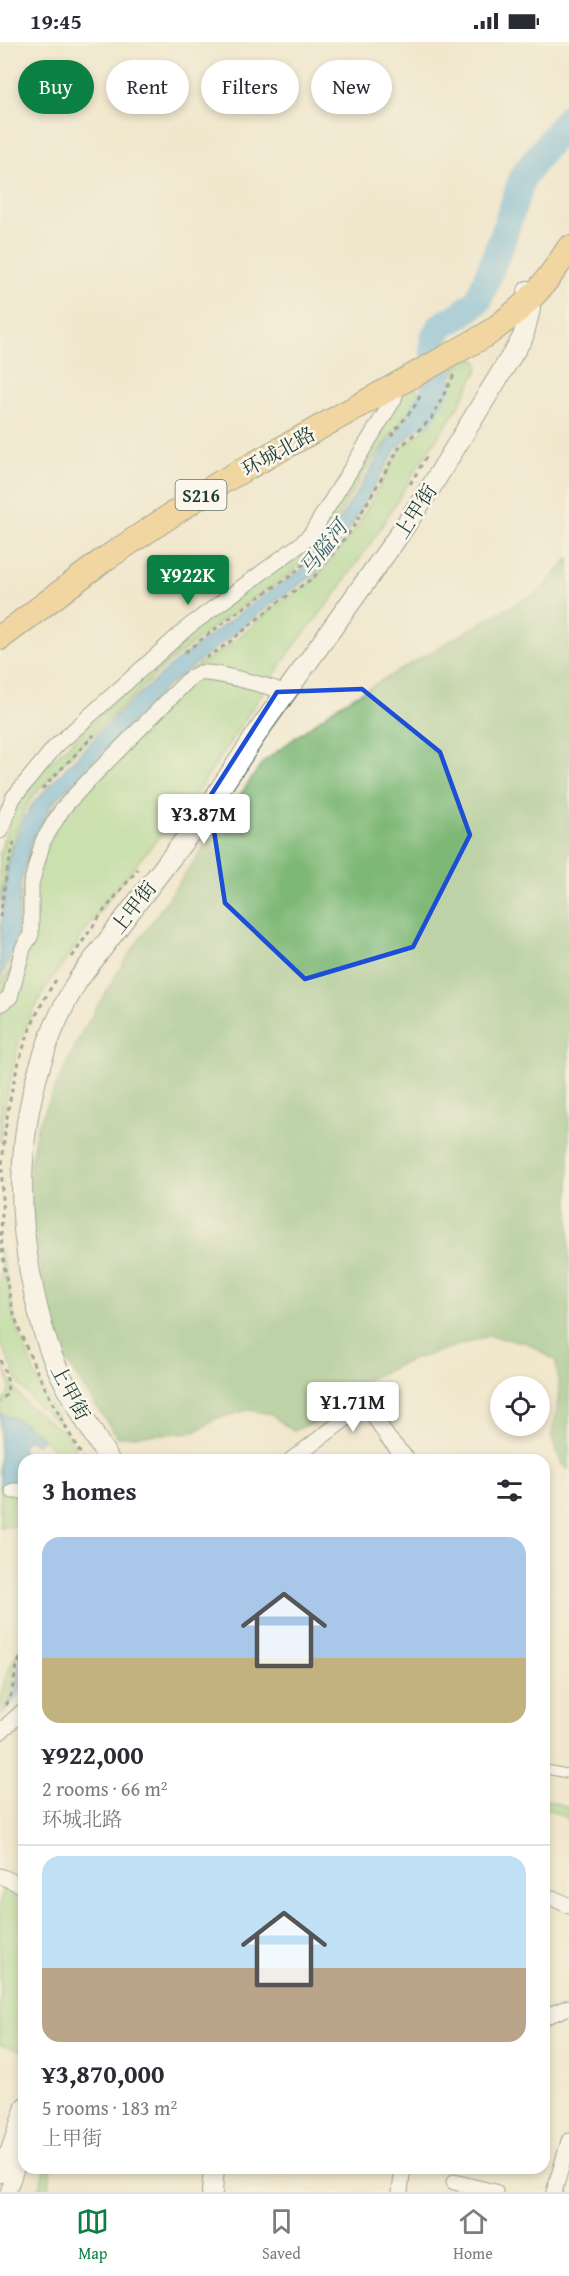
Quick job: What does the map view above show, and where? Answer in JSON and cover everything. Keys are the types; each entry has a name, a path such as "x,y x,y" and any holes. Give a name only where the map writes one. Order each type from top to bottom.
{"main road":[{"name":"环城北路","path":"0,638 102,561 218,484 412,378 458,344 486,335 563,258"},
{"name":"环城北路","path":"0,627 126,530 161,507 213,476 412,378"}],"street":[{"name":"上甲街","path":"106,1454 52,1357 34,1298 22,1224 23,1146 34,1088 52,1030 63,1004 78,980 196,825 282,691 460,424 514,334 523,298"},
{"path":"0,831 13,798 55,747 174,639 291,552 311,534 394,399 412,378"},
{"path":"0,1004 10,998 23,948 31,935 31,884 38,853 63,808 192,677 200,673 210,674 282,691"},
{"name":"上甲街","path":"92,1454 43,1358 34,1334 20,1278 12,1224 12,1197 15,1145 24,1085 32,1056 56,1001 71,975 190,820 256,718 282,691"},
{"path":"299,1454 364,1405 367,1405 388,1438 403,1454"},
{"path":"0,1732 18,1716"},
{"path":"0,1878 18,1884"},
{"path":"550,1898 569,1906"},
{"path":"550,2015 569,2007"},
{"path":"5,2182 18,2129"},
{"path":"554,2192 569,2141"},
{"path":"5,2182 18,2157"},
{"path":"202,2192 204,2174"},
{"path":"212,2192 214,2174"},
{"path":"400,2192 402,2174"},
{"path":"454,2182 495,2192"}],"lane":[{"path":"550,1770 569,1774"}],"path":[{"path":"387,442 417,403 421,394 412,378"},
{"path":"406,489 429,454"},
{"path":"180,656 243,608 292,575 318,549"},
{"path":"38,794 97,732"},
{"path":"0,917 10,854 17,832"},
{"path":"71,957 102,913 144,862"},
{"path":"60,975 36,1013 20,1058 12,1092 2,1156 1,1235 17,1324 36,1373 81,1454"},
{"path":"0,1360 9,1388 8,1393 0,1402"},
{"path":"2,1708 11,1695 18,1664"}],"highlighted area":[{"path":"362,689 440,752 470,835 413,947 305,979 225,903 209,798 277,692"}],"green space":[{"path":"471,358 477,361 478,369 458,407 418,466 378,532 334,596 291,650 270,681 203,671 42,837 28,933 16,970 0,1001 0,984 10,970 20,937 22,894 29,858 50,811 197,666 227,647 273,608 312,582 355,530 399,451 431,423 461,361"},
{"path":"415,386 418,393 415,402 364,472 330,530 310,556 290,574 224,619 169,662 74,752 32,797 24,810 12,841 0,903 0,853 10,819 16,806 42,770 178,642 307,547 401,392"},
{"path":"569,558 569,1469 562,1465 551,1436 556,1417 559,1387 556,1361 528,1343 488,1336 411,1360 337,1393 323,1419 293,1431 270,1414 248,1410 215,1419 195,1432 117,1437 60,1352 45,1305 31,1201 30,1165 37,1127 82,1032 126,959 263,762 339,705 539,592"},
{"path":"193,678 265,689 201,786 114,891 42,993 19,1042 6,1100 0,1143 0,1007 13,996 33,884 53,827"},
{"path":"0,1246 15,1322 36,1377 62,1425 38,1406 20,1385 0,1341"},
{"path":"4,1367 26,1404 56,1427 65,1431 78,1454 58,1454 34,1432 16,1420 0,1414 0,1404 7,1396 10,1387"},
{"path":"0,1485 12,1486 18,1491 18,1526 1,1526 0,1528"},
{"path":"18,1653 9,1697 0,1708 7,1675"},
{"path":"550,1801 569,1807 569,1819 550,1810"},
{"path":"3,1889 18,1891 18,2050 0,2045 0,1898"},
{"path":"43,2174 50,2174 49,2192 38,2192"}],"water":[{"path":"457,364 429,418 396,449 351,527 313,576 278,599 164,689 51,805 31,842 20,886 17,935 11,957 0,979 2,911 9,864 23,821 34,802 114,717 174,663 246,608 301,570 331,534 386,445 417,406 422,395 421,387"},
{"path":"0,1414 17,1420 43,1439 37,1444 29,1439 22,1445 25,1454 18,1454 18,1486 0,1485"},
{"path":"18,1672 18,1696 0,1715 14,1694"}],"waterway":[{"name":"马隘河","path":"422,413 436,390 438,382 433,342 435,335 441,326 478,301 502,240 523,176 569,117"}]}
